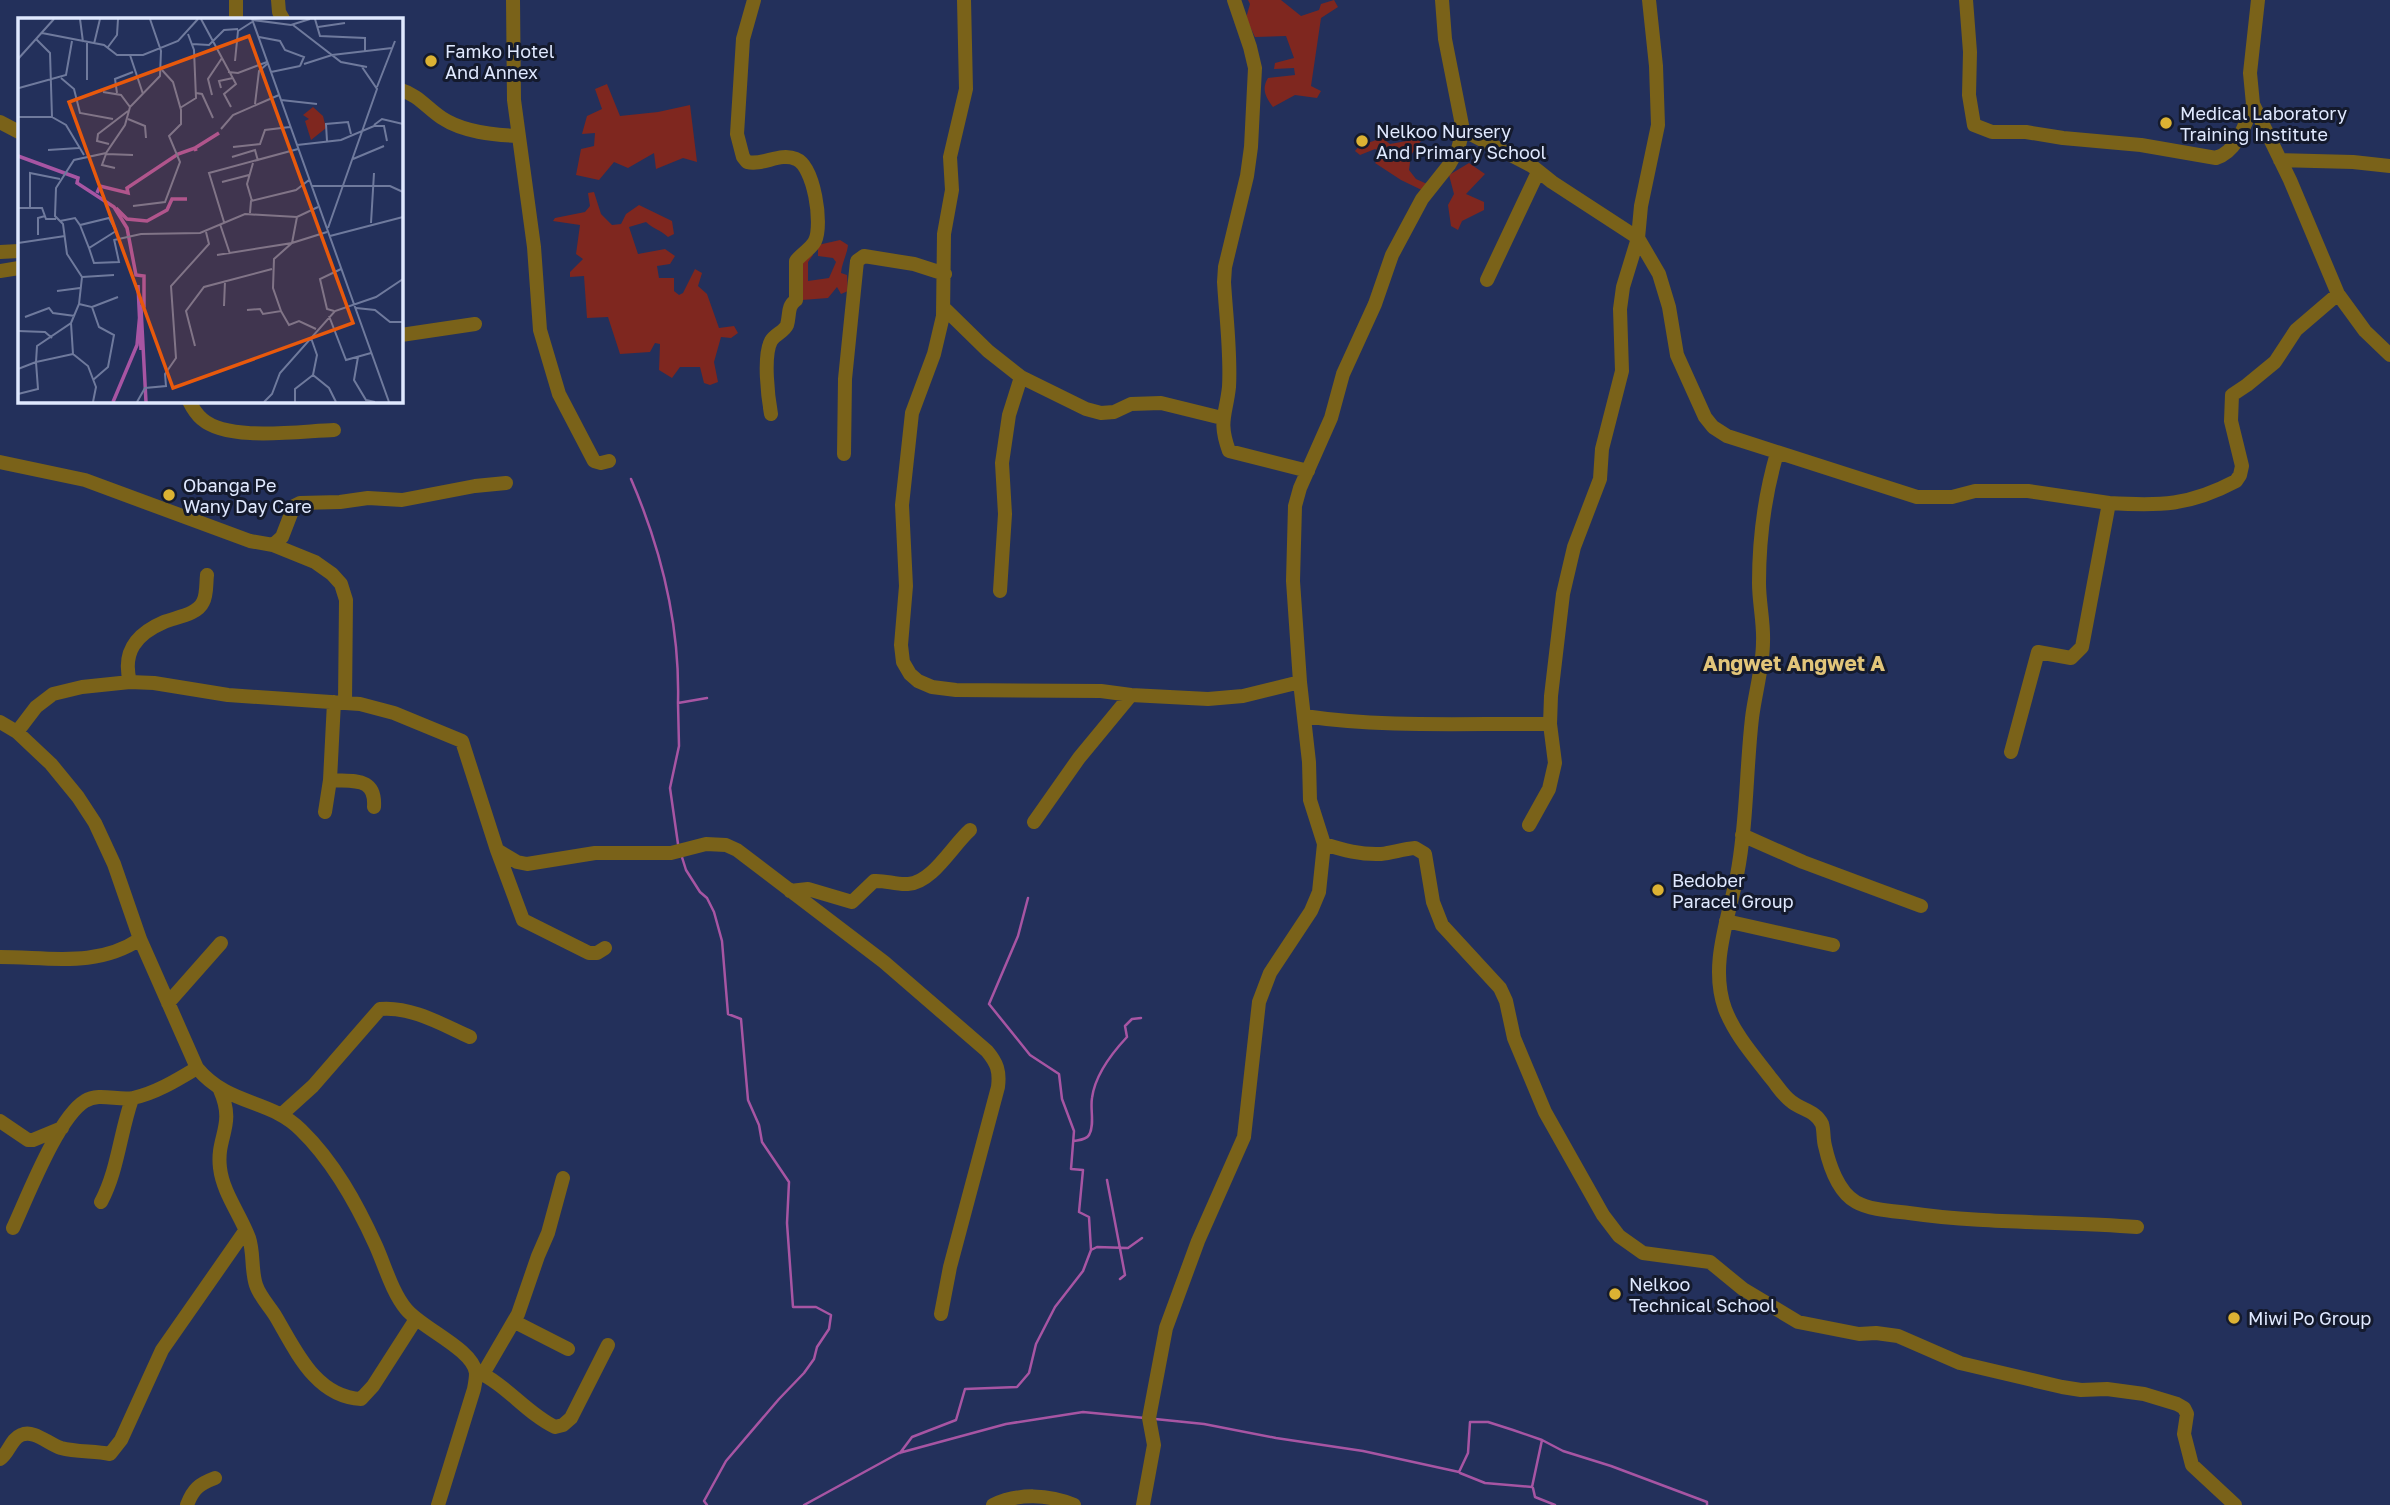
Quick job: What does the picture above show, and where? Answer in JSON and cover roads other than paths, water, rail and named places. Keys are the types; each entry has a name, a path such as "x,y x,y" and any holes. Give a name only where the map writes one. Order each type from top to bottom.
{"street":[{"path":"236,0 236,18"},
{"path":"278,0 279,12 283,18"},
{"path":"513,0 514,100 534,247 543,342 559,394 591,457 597,462 609,461"},
{"path":"754,0 742,49 737,134 743,157 747,162 755,164 787,158 798,160 806,169 819,211 815,240 796,261 796,300 790,306 785,327 770,344 768,362 771,414"},
{"path":"964,0 966,89 951,144 949,167 952,190 944,234 943,307 934,354 912,413 904,474 902,505 906,586 901,645 903,662 915,679 937,687 978,691 1101,691 1179,699 1230,698 1300,682"},
{"path":"1234,0 1255,68 1247,176 1224,282 1228,387 1222,429 1229,451 1308,471"},
{"path":"1143,1505 1154,1445 1149,1418 1166,1328 1198,1241 1244,1137 1259,1002 1270,973 1311,911 1319,892 1324,844 1310,800 1293,581 1295,506 1327,429 1343,374 1375,304 1392,255 1422,199 1458,149 1463,130 1445,39 1442,0"},
{"path":"1529,825 1549,789 1555,763 1550,724 1563,594 1574,547 1600,479 1602,449 1622,371 1620,309 1623,287 1638,238 1641,206 1658,125 1650,0"},
{"path":"1966,0 1970,52 1969,96 1975,125 1981,129 2141,145 2216,158 2231,149 2243,130 2253,104"},
{"path":"2258,0 2250,73 2253,104 2338,294 2365,331 2389,352"},
{"path":"402,90 415,96 451,123 492,134 518,136"},
{"path":"0,122 18,131"},
{"path":"1463,130 1511,154 1638,238 1659,274 1669,307 1677,355 1705,417 1713,427 1727,436 1917,497 1952,497 1975,491 2028,491 2109,503 2158,506 2183,502 2236,481 2241,475 2242,466 2231,421 2232,395 2275,362 2297,330 2338,294"},
{"path":"2280,160 2390,166"},
{"path":"1487,280 1538,172"},
{"path":"0,252 18,251"},
{"path":"844,454 845,379 857,261 864,256 914,264 945,274"},
{"path":"0,271 18,268"},
{"path":"943,307 988,351 1021,377 1086,410 1114,412 1131,404 1161,403 1222,418"},
{"path":"402,335 475,324"},
{"path":"1000,591 1005,514 1002,463 1009,415 1021,377"},
{"path":"189,402 202,420 219,428 239,432 256,434 334,430"},
{"path":"1777,453 1769,484 1759,579 1764,644 1752,718 1749,773 1737,874 1721,947 1720,978 1724,1008 1752,1056 1782,1092 1792,1102 1813,1113 1822,1125 1830,1163 1843,1191 1858,1203 1962,1220 2100,1223 2137,1227"},
{"path":"0,461 85,480 250,541 273,545 315,562 332,574 344,588 347,622 340,702 325,812"},
{"path":"273,545 282,537 294,506 300,503 368,498 402,500 506,483"},
{"path":"2011,752 2038,652 2071,658 2082,647 2109,503"},
{"path":"130,682 127,663 131,648 138,639 163,623 200,607 204,600 207,575"},
{"path":"17,732 36,707 53,694 82,687 130,682 164,684 229,695 340,702 394,713 462,741 523,920 589,953 597,953 605,948"},
{"path":"1034,821 1079,758 1131,695"},
{"path":"1304,716 1366,722 1550,724"},
{"path":"0,722 17,732 51,764 78,797 94,823 114,864 140,939 197,1068 208,1082 220,1090 282,1114 299,1128 331,1165 363,1220 402,1304 416,1319 459,1350 480,1373 541,1420 555,1427 563,1426 571,1418 608,1345"},
{"path":"330,780 357,782 368,786 375,795 374,807"},
{"path":"790,891 815,890 852,902 874,881 903,884 918,882 932,873 970,830"},
{"path":"1742,835 1803,862 1921,906"},
{"path":"497,850 517,862 527,864 595,853 671,853 706,844 726,845 743,854 884,962 987,1051 997,1062 1000,1075 998,1087 953,1255 941,1314"},
{"path":"1324,844 1345,851 1365,853 1415,848 1425,854 1433,902 1442,925 1500,988 1525,1069 1545,1112 1609,1225 1632,1247 1655,1256 1710,1262 1743,1289 1798,1322 1859,1334 1898,1336 1960,1363 2062,1387 2144,1394 2177,1404 2184,1408 2187,1414 2184,1434 2192,1465 2235,1505"},
{"path":"1726,922 1833,944"},
{"path":"0,957 92,959 125,949 140,939"},
{"path":"169,1003 221,943"},
{"path":"282,1114 313,1086 380,1009 400,1010 470,1037"},
{"path":"13,1228 62,1128 85,1101 97,1097 132,1098 171,1084 197,1068"},
{"path":"220,1090 228,1115 219,1153 220,1168 225,1188 250,1240 257,1288 302,1362 315,1378 344,1396 361,1399 366,1396 416,1319"},
{"path":"101,1202 112,1175 123,1123 132,1098"},
{"path":"0,1121 28,1140 62,1128"},
{"path":"438,1505 480,1373 514,1322 548,1233 563,1178"},
{"path":"0,1459 6,1455 17,1436 23,1434 38,1436 62,1448 110,1454 113,1452 162,1350 245,1231"},
{"path":"514,1322 568,1349"},
{"path":"187,1505 192,1490 200,1483 215,1478"},
{"path":"993,1505 1027,1496 1055,1499 1074,1505"}],"waterway":[{"path":"631,479 652,533 667,589 676,645 678,703"},
{"path":"678,844 670,788 679,746 678,703 707,698"},
{"path":"681,854 686,870 714,912 722,941 728,1014 741,1019 748,1100 759,1125 762,1142 789,1182 787,1223 793,1307 816,1307 831,1315 829,1329 817,1347 814,1359 726,1461 704,1501 707,1505"},
{"path":"900,1453 912,1437 956,1420 965,1389 1017,1387 1029,1373 1036,1344 1055,1307 1083,1271 1091,1250 1089,1217 1079,1212 1083,1170 1071,1169 1074,1131 1062,1099 1059,1074 1030,1055 989,1004 1018,936 1028,898"},
{"path":"1074,1141 1089,1135 1092,1127 1092,1098 1100,1073 1127,1037 1125,1026 1132,1019 1141,1018"},
{"path":"1107,1180 1125,1275 1120,1279"},
{"path":"1091,1250 1097,1247 1128,1248 1142,1238"},
{"path":"804,1505 899,1453 1006,1424 1083,1412 1145,1418"},
{"path":"1155,1419 1204,1424 1363,1451 1459,1472 1468,1453 1470,1422 1488,1422 1707,1502 1707,1505"},
{"path":"1460,1473 1485,1483 1532,1487 1542,1440"},
{"path":"1533,1488 1535,1497 1555,1505"}],"place":[{"name":"Famko Hotel And Annex","path":"431,61"},
{"name":"Medical Laboratory Training Institute","path":"2166,123"},
{"name":"Nelkoo Nursery And Primary School","path":"1362,141"},
{"name":"Obanga Pe Wany Day Care","path":"169,495"},
{"name":"Bedober Paracel Group","path":"1658,890"},
{"name":"Nelkoo Technical School","path":"1615,1294"},
{"name":"Miwi Po Group","path":"2234,1318"}],"district":[{"name":"Angwet Angwet A","path":"1794,663"}]}
